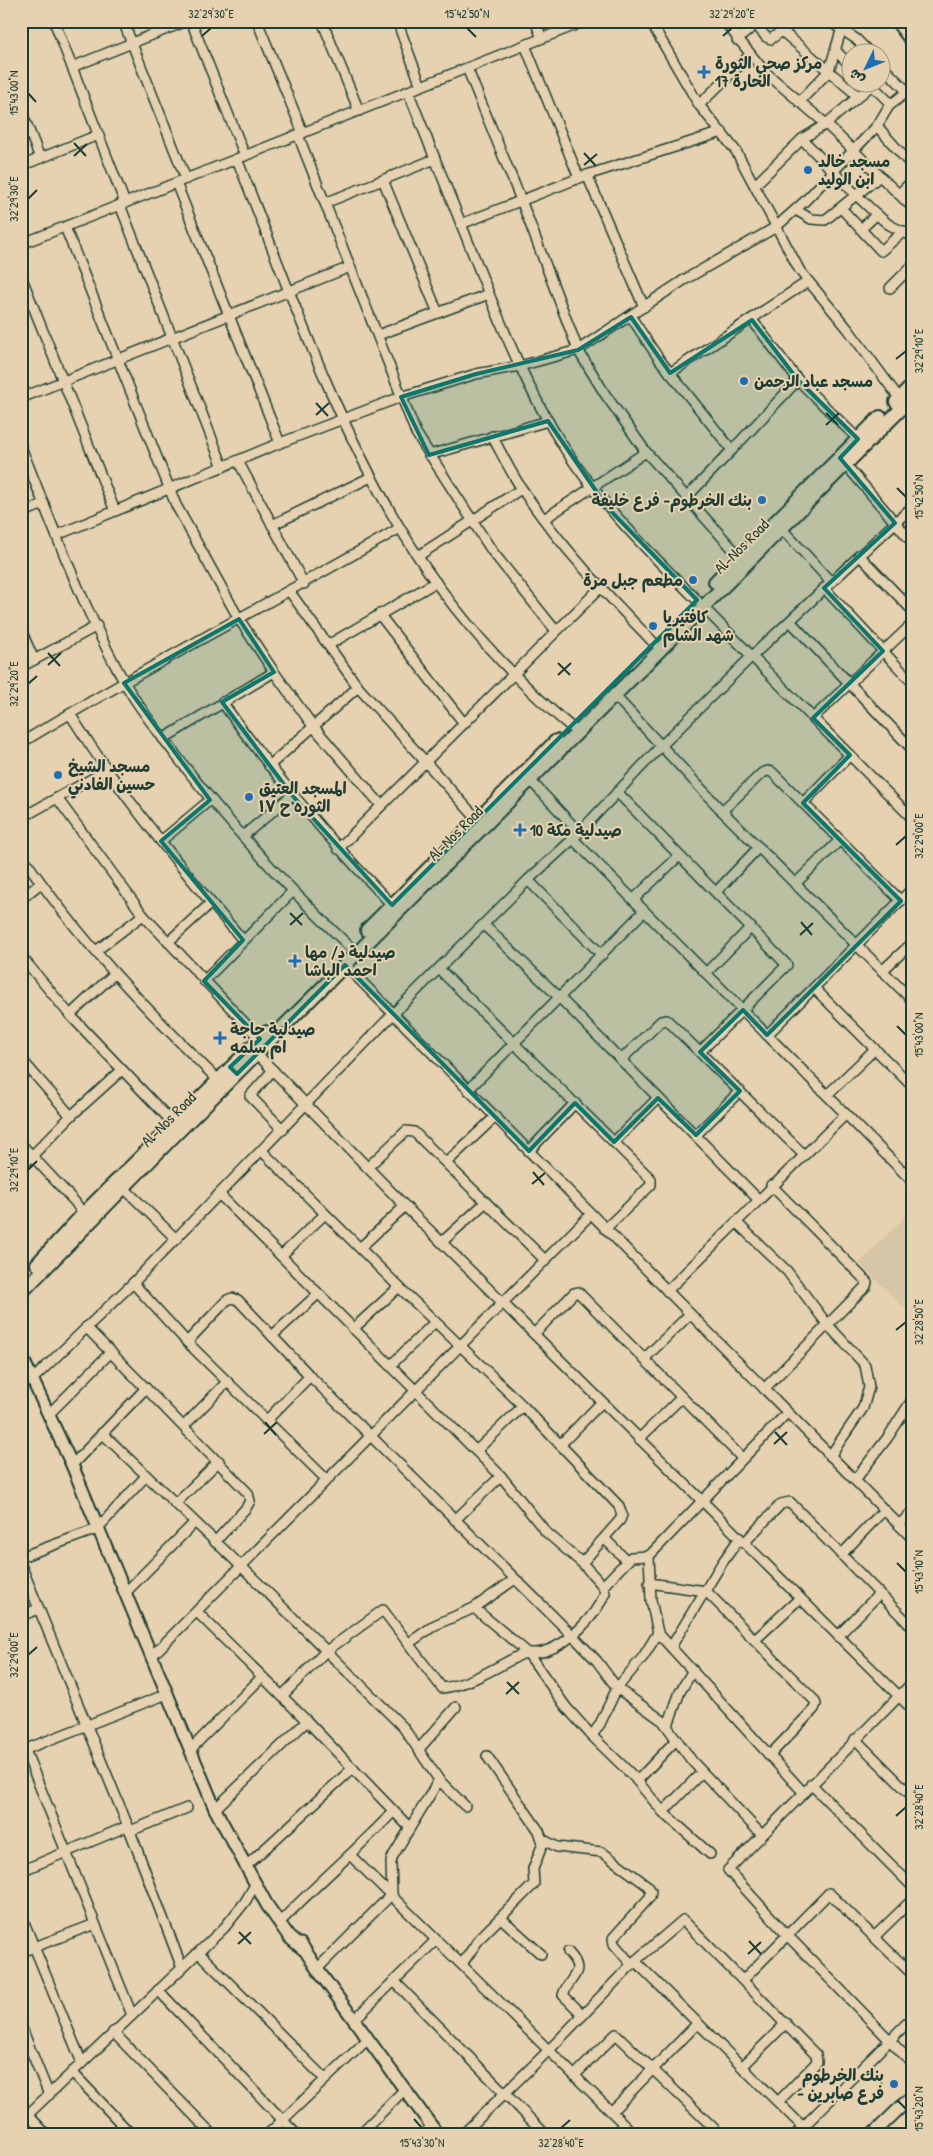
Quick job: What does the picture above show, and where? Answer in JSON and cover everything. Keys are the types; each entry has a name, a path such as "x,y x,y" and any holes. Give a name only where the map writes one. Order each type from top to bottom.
{"main road":[{"name":"Al-Nos Road","path":"21,1293 86,1218 174,1124 218,1080 257,1054 530,780 654,643 782,529 858,439 908,394"},
{"name":"Al-Nos Road","path":"21,1281 86,1218 123,1187 234,1071 260,1039 477,819 614,695 700,604 740,557 828,476 846,465 908,394"}],"street":[{"path":"54,21 172,338 223,467"},
{"path":"123,21 186,179"},
{"path":"72,67 189,21 290,291 343,419 371,477 400,528 436,582 512,674 574,730"},
{"path":"257,21 324,203 401,397 428,455 509,574 556,630"},
{"path":"322,21 358,111"},
{"path":"397,21 421,86"},
{"path":"535,21 542,38"},
{"path":"21,244 586,21"},
{"path":"650,21 699,105 722,132 755,185 791,257 807,282 908,394"},
{"path":"724,21 737,40 775,82 826,124 912,207"},
{"path":"737,40 756,22 768,39 783,32 796,21"},
{"path":"829,21 859,42"},
{"path":"799,102 829,71 844,21"},
{"path":"896,21 912,42"},
{"path":"783,32 858,96"},
{"path":"525,45 583,177 644,307"},
{"path":"836,51 840,55"},
{"path":"699,105 750,55"},
{"path":"467,68 522,200 578,350 604,394 646,452 740,557"},
{"path":"57,536 280,443 401,397 476,374 520,366 578,350 631,317 684,280 776,227 796,210 877,126 891,104 909,90 890,73"},
{"path":"408,91 489,294 520,366 548,421 592,488 632,535 912,818"},
{"path":"755,185 802,139 826,124 862,92"},
{"path":"878,92 891,104"},
{"path":"21,110 40,158"},
{"path":"877,126 912,166"},
{"path":"461,224 583,177 722,132"},
{"path":"21,166 98,135"},
{"path":"802,139 890,226 904,231 912,237"},
{"path":"324,203 435,159"},
{"path":"796,210 811,220 820,221 830,217 880,176"},
{"path":"383,180 438,313"},
{"path":"899,194 912,181"},
{"path":"176,184 280,443"},
{"path":"842,208 882,252 904,231"},
{"path":"860,229 877,214"},
{"path":"65,227 168,490 239,619 274,672 313,726 381,805"},
{"path":"890,288 912,266"},
{"path":"21,398 350,268"},
{"path":"21,276 115,511"},
{"path":"670,373 807,282"},
{"path":"378,336 489,294"},
{"path":"631,317 670,373 732,450"},
{"path":"752,320 798,380 858,439"},
{"path":"686,498 798,380"},
{"path":"428,455 548,421"},
{"path":"492,436 522,489 544,519 600,588 654,643"},
{"path":"21,447 57,536 124,683 210,800 292,892 350,948"},
{"path":"544,519 646,452"},
{"path":"238,461 304,584"},
{"path":"846,465 912,542"},
{"path":"272,525 371,477"},
{"path":"418,556 522,489"},
{"path":"21,513 44,504"},
{"path":"33,1378 133,1283 283,1130 393,1014 528,880 576,836 661,746 752,656 912,507"},
{"path":"21,743 400,528"},
{"path":"782,529 883,651 912,682"},
{"path":"859,555 912,610"},
{"path":"328,646 379,614 436,582"},
{"path":"338,849 463,722 600,588"},
{"path":"290,592 358,687 477,819"},
{"path":"379,614 463,722"},
{"path":"790,620 912,749"},
{"path":"813,718 912,624"},
{"path":"21,667 97,626"},
{"path":"21,630 34,660"},
{"path":"164,739 274,672"},
{"path":"269,766 358,687"},
{"path":"614,695 722,811 912,1000"},
{"path":"222,702 292,795 338,849 392,905"},
{"path":"70,714 106,771 211,903 243,940"},
{"path":"803,803 850,755"},
{"path":"21,818 106,771"},
{"path":"722,811 762,773 768,771 775,775 901,901"},
{"path":"530,780 576,836 633,900 912,1181"},
{"path":"616,792 787,965 700,1052"},
{"path":"243,836 292,795"},
{"path":"57,798 143,915 260,1039"},
{"path":"161,841 210,800"},
{"path":"795,884 840,840"},
{"path":"716,892 759,847"},
{"path":"21,854 41,883 114,974 152,1015 218,1080"},
{"path":"633,900 679,856"},
{"path":"528,880 602,955"},
{"path":"21,899 41,883"},
{"path":"767,1035 912,890"},
{"path":"204,981 292,892"},
{"path":"168,942 211,903"},
{"path":"468,1090 644,911"},
{"path":"96,951 143,915"},
{"path":"484,925 560,998 758,1199"},
{"path":"706,973 751,927"},
{"path":"882,971 912,943"},
{"path":"21,956 70,1015 174,1124"},
{"path":"345,965 912,1538"},
{"path":"440,969 614,1142 652,1183 605,1229"},
{"path":"70,1015 114,974"},
{"path":"814,988 912,1086"},
{"path":"621,1060 664,1020 670,1023 803,1154"},
{"path":"826,1095 874,1050"},
{"path":"257,1054 405,1206 700,1501 912,1709"},
{"path":"21,1059 71,1116"},
{"path":"21,1167 71,1116 122,1070"},
{"path":"273,1070 250,1096 283,1130"},
{"path":"696,1135 740,1091"},
{"path":"614,1142 658,1098"},
{"path":"529,1151 575,1103"},
{"path":"667,1290 803,1154 846,1114"},
{"path":"447,1162 495,1117"},
{"path":"368,1167 406,1131 410,1130 447,1162 546,1261"},
{"path":"21,1144 86,1218"},
{"path":"262,1151 399,1287 523,1406 619,1506 622,1515 605,1539 582,1563"},
{"path":"904,1173 912,1166"},
{"path":"764,1389 866,1286 867,1280 772,1185"},
{"path":"123,1187 176,1239"},
{"path":"219,1194 501,1476 546,1532 582,1563 603,1586 604,1593 596,1609 572,1635 550,1650 540,1653 527,1652 457,1686 442,1688 382,1610 326,1652 282,1696"},
{"path":"442,1242 486,1202"},
{"path":"360,1248 405,1206"},
{"path":"281,1256 325,1214"},
{"path":"152,1656 373,1436 416,1390 591,1214"},
{"path":"736,1222 787,1271 827,1324 865,1365 869,1387 862,1408 830,1456"},
{"path":"133,1283 187,1342 327,1480"},
{"path":"353,1329 399,1287"},
{"path":"534,1334 574,1293 578,1292 742,1458"},
{"path":"272,1336 318,1294"},
{"path":"187,1342 232,1298 238,1300 310,1376 373,1436 572,1635 597,1661 617,1688 649,1709 668,1725 702,1772 761,1834"},
{"path":"644,1359 690,1314"},
{"path":"390,1366 435,1322"},
{"path":"86,1327 219,1461 248,1493 250,1501 246,1508 214,1542"},
{"path":"49,1414 111,1352"},
{"path":"21,1355 72,1465 215,1809 245,1866 280,1923 294,1942 303,1949"},
{"path":"266,1421 310,1376"},
{"path":"184,1426 227,1382"},
{"path":"72,1465 146,1388"},
{"path":"639,1439 681,1398"},
{"path":"854,1480 888,1437 912,1400"},
{"path":"560,1445 602,1402"},
{"path":"476,1451 523,1406"},
{"path":"787,1412 649,1556 649,1583 658,1633 803,1792"},
{"path":"102,1433 242,1567 403,1727 439,1780 464,1806"},
{"path":"175,1504 219,1461"},
{"path":"21,1557 97,1529 146,1476"},
{"path":"455,1520 501,1476"},
{"path":"670,1647 722,1563 741,1541 781,1504 787,1501 912,1627"},
{"path":"840,1555 884,1510"},
{"path":"899,1525 912,1512"},
{"path":"125,1593 194,1523"},
{"path":"605,1539 627,1561"},
{"path":"603,1586 627,1561 635,1556 649,1556"},
{"path":"21,1564 129,1829 182,1968"},
{"path":"409,1643 435,1625 474,1608 515,1578"},
{"path":"649,1583 706,1591 756,1639 816,1704 769,1756"},
{"path":"838,1636 879,1594"},
{"path":"756,1639 800,1598"},
{"path":"474,1608 527,1652 566,1706 592,1736 637,1781 663,1812 710,1854"},
{"path":"21,1616 38,1609"},
{"path":"197,1612 308,1721 409,1827"},
{"path":"592,1736 600,1724 617,1688 643,1657 658,1633"},
{"path":"668,1725 680,1692 693,1670"},
{"path":"190,1750 262,1677"},
{"path":"912,1683 761,1834 728,1870 786,1934 912,2063"},
{"path":"23,1751 167,1694"},
{"path":"419,1749 456,1707"},
{"path":"215,1809 308,1721"},
{"path":"637,1781 677,1739"},
{"path":"855,1739 912,1796"},
{"path":"21,1740 23,1751 67,1851 132,2014"},
{"path":"487,1756 542,1839 557,1847 602,1852 641,1881 651,1891 650,1897 613,1938 614,1944 698,2023 803,2127"},
{"path":"245,1866 353,1768"},
{"path":"663,1812 702,1772"},
{"path":"317,1969 392,1894 391,1862 409,1827 439,1780"},
{"path":"811,1784 912,1886"},
{"path":"21,1871 67,1851 187,1808"},
{"path":"284,1918 393,1812"},
{"path":"462,1964 480,1938 534,1884 533,1869 542,1839"},
{"path":"350,1855 392,1894 436,1940 635,2135"},
{"path":"257,1885 269,1897 317,1969 435,2130 423,2135"},
{"path":"47,2135 25,2118 132,2014 199,1953 235,1914 257,1885"},
{"path":"744,1979 786,1934 829,1893 912,1974"},
{"path":"875,1936 912,1900"},
{"path":"21,1915 82,2063"},
{"path":"502,1918 541,1954"},
{"path":"462,2135 550,2050 634,1963 683,1920 744,1979 817,2058 817,2062 778,2102"},
{"path":"21,1952 95,1924"},
{"path":"354,2020 436,1940"},
{"path":"568,1952 575,1959 577,1967 574,1979 563,1995 583,2015"},
{"path":"199,1953 325,2079"},
{"path":"394,1981 546,2135"},
{"path":"158,1990 298,2135"},
{"path":"795,2135 912,2018"},
{"path":"612,2111 698,2023"},
{"path":"742,2067 786,2023"},
{"path":"21,2026 49,2095"},
{"path":"114,2032 213,2135"},
{"path":"575,2075 616,2034 654,2068 721,2135"},
{"path":"266,2135 368,2039"},
{"path":"72,2072 132,2135"},
{"path":"359,2135 404,2089"},
{"path":"878,2133 912,2096"}],"highlighted area":[{"path":"631,317 670,373 752,320 798,380 858,439 840,458 895,523 824,588 883,651 813,718 850,755 803,803 901,901 767,1035 743,1010 700,1052 740,1091 696,1135 658,1098 614,1142 575,1103 529,1151 345,965 237,1074 230,1067 260,1039 204,981 243,940 161,841 210,800 124,683 239,619 274,672 222,702 292,795 392,905 697,600 607,507 548,421 429,455 401,397 476,374 578,350"}],"shaded area":[{"path":"912,1210 912,1316 859,1263"}],"place":[{"name":"مركز صحي الثورة الحارة 17","path":"704,72"},
{"name":"مسجد خالد ابن الوليد","path":"808,170"},
{"name":"مسجد عباد الرحمن","path":"744,381"},
{"name":"بنك الخرطوم- فرع خليفة","path":"762,500"},
{"name":"مطعم جبل مرة","path":"693,580"},
{"name":"كافتيريا شهد الشام","path":"653,626"},
{"name":"مسجد الشيخ حسين الفادني","path":"58,775"},
{"name":"المسجد العتيق الثوره ح ١٧","path":"249,797"},
{"name":"صيدلية مكة 10","path":"520,830"},
{"name":"صيدلية د/ مها احمد الباشا","path":"295,961"},
{"name":"صيدلية حاجة ام سلمه","path":"220,1038"},
{"name":"بنك الخرطوم - فرع صابرين","path":"894,2084"}]}
